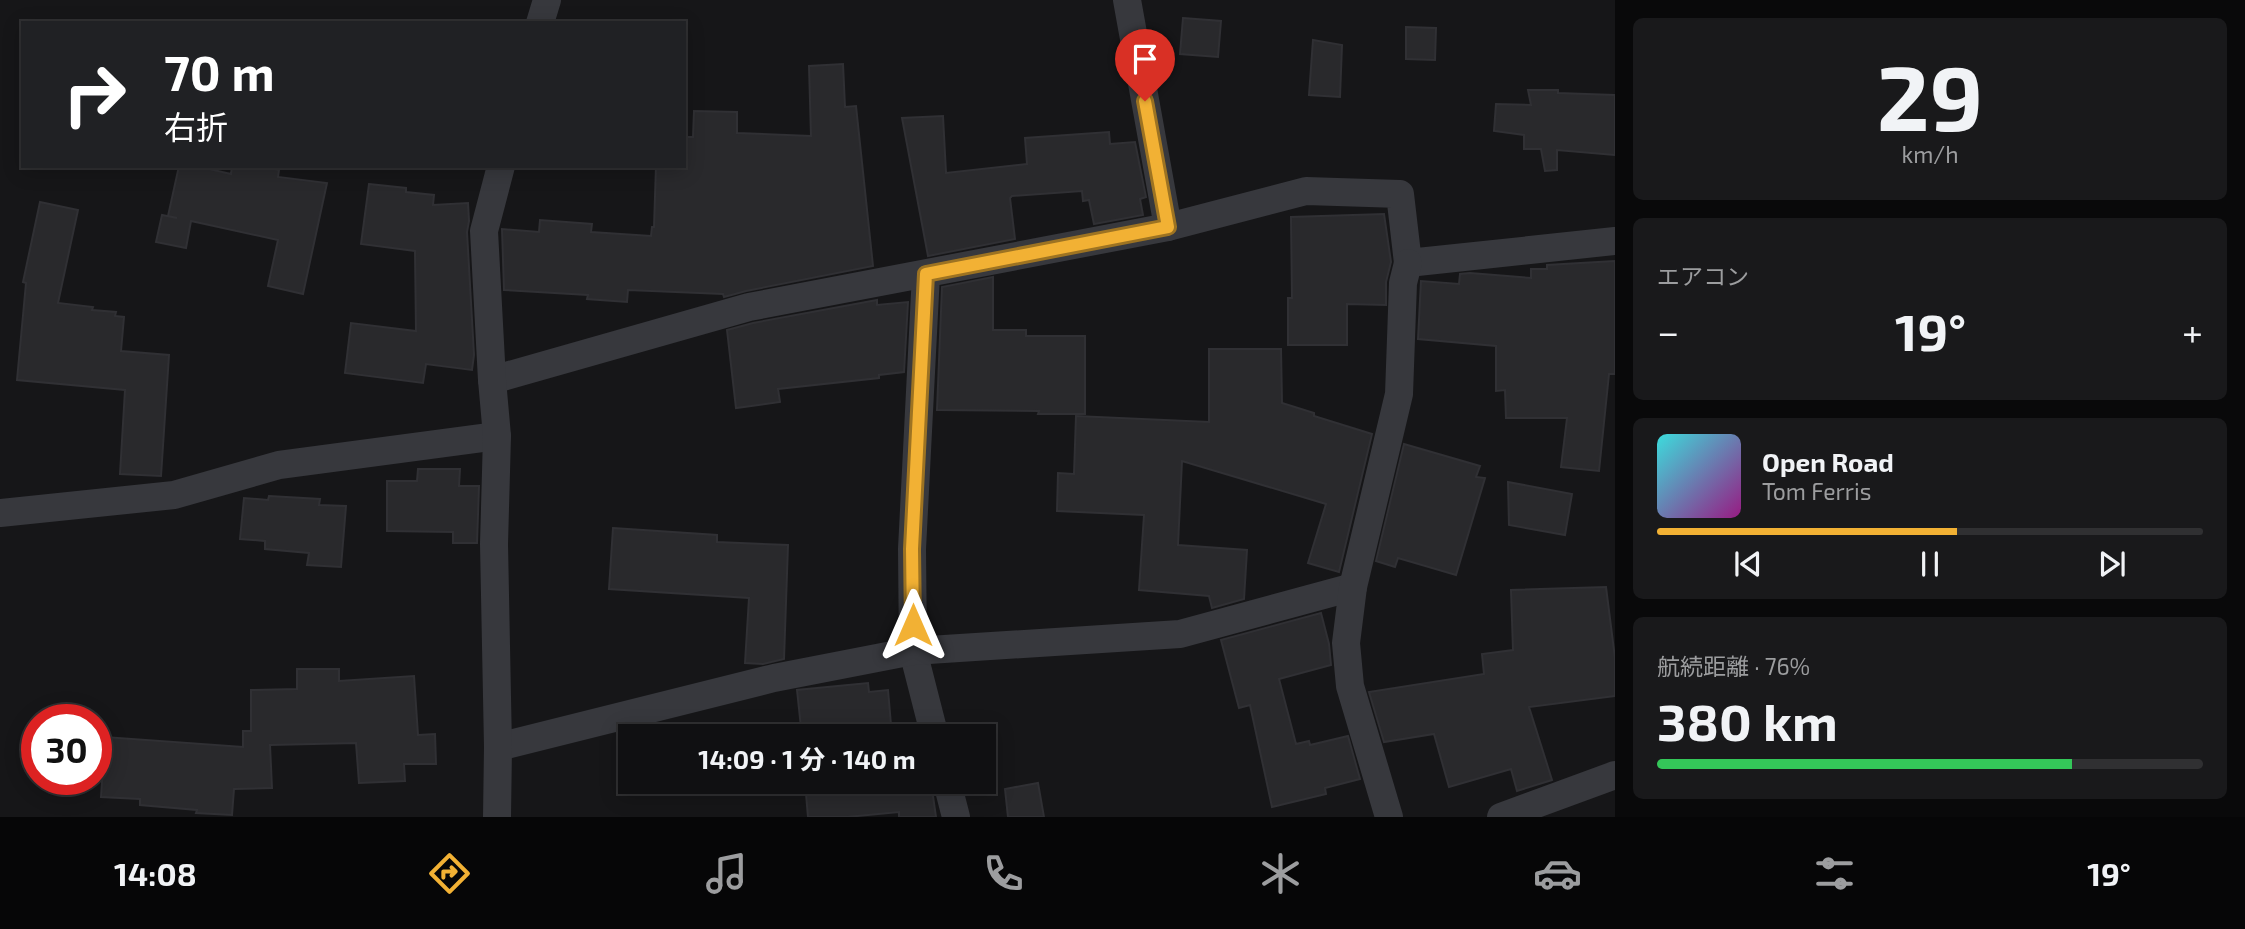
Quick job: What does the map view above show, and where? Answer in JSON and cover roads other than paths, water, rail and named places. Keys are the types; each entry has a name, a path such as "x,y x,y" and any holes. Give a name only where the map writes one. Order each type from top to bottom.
{"street":[{"path":"542,21 547,0"},
{"path":"1127,0 1168,227"},
{"path":"497,817 494,544 497,436 485,231 501,168"},
{"path":"492,380 749,307 1168,227 1306,191 1400,194 1408,262 1404,283 1399,394 1353,587 1346,643 1350,687 1389,817"},
{"path":"1408,262 1615,241"},
{"path":"926,274 912,549 913,651 932,724"},
{"path":"0,513 174,495 279,465 497,436"},
{"path":"498,747 774,678 913,651 1180,634 1353,587"},
{"path":"1501,817 1615,775"},
{"path":"950,794 956,817"}]}
